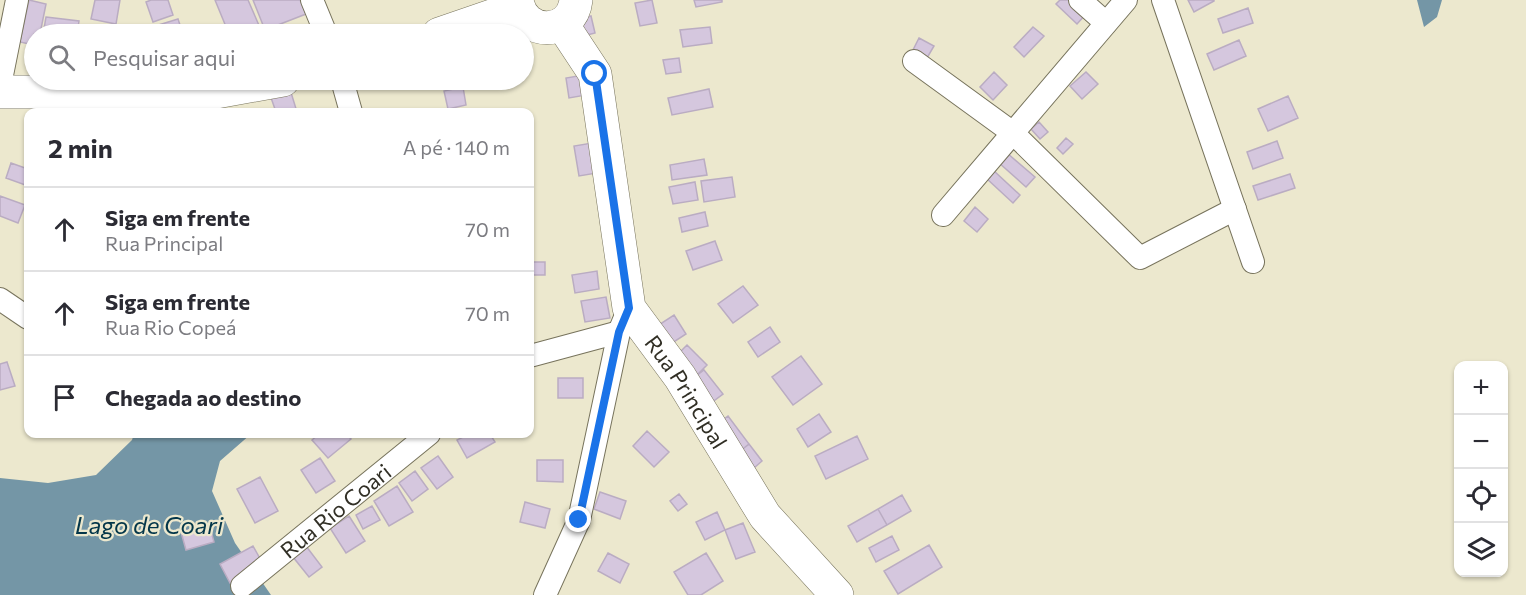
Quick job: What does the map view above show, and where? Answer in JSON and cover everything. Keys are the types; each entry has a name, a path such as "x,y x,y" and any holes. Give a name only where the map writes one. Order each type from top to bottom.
{"street":[{"path":"0,85 17,0"},
{"path":"312,0 322,24"},
{"path":"1080,0 1107,23"},
{"path":"943,215 1126,0"},
{"path":"1163,0 1253,262"},
{"path":"465,24 517,4 526,20 540,27 555,27 569,12"},
{"name":"Rua Principal","path":"569,12 595,74 624,320 680,377 765,516 837,595"},
{"path":"914,61 1013,134 1140,258 1235,209"},
{"path":"0,92 217,102 253,90"},
{"path":"345,90 350,108"},
{"path":"0,299 24,315"},
{"path":"534,354 624,320"},
{"path":"545,595 579,520 624,320"},
{"name":"Rua Rio Coari","path":"242,586 424,438"}],"water":[{"path":"1417,0 1442,0 1437,17 1424,27"},
{"name":"Lago de Coari","path":"133,438 246,438 220,461 212,491 235,543 271,595 0,595 0,478 48,483 96,475"}],"building":[{"path":"29,0 46,4 42,24 24,24 24,43 20,42"},
{"path":"95,0 120,0 116,24 91,19"},
{"path":"168,0 173,15 153,22 146,2"},
{"path":"215,0 248,0 258,24 225,24"},
{"path":"253,0 300,0 306,14 280,24 263,24"},
{"path":"652,0 657,23 640,26 635,3"},
{"path":"694,0 722,0 722,2 696,7"},
{"path":"1060,0 1070,0 1086,14 1077,24 1056,4"},
{"path":"1188,0 1214,0 1214,1 1194,12"},
{"path":"1248,8 1253,23 1223,33 1218,19"},
{"path":"591,16 595,33 583,36 578,20"},
{"path":"46,17 79,21 79,24 45,24"},
{"path":"178,19 180,24 162,24"},
{"path":"710,27 712,43 683,47 680,30"},
{"path":"1033,27 1044,36 1024,57 1014,47"},
{"path":"919,38 934,46 927,58 913,50"},
{"path":"1239,40 1246,56 1214,70 1207,54"},
{"path":"679,58 681,72 666,74 663,60"},
{"path":"994,72 1007,85 993,100 980,87"},
{"path":"1086,72 1098,84 1082,99 1070,86"},
{"path":"589,74 592,94 569,98 566,78"},
{"path":"709,89 713,107 672,115 668,98"},
{"path":"290,90 296,108 275,108 269,92"},
{"path":"464,90 466,105 448,108 444,91"},
{"path":"1288,96 1298,118 1268,131 1258,109"},
{"path":"1039,122 1048,132 1040,139 1031,129"},
{"path":"1066,138 1073,144 1063,154 1057,148"},
{"path":"1277,141 1283,158 1253,169 1247,152"},
{"path":"592,143 597,173 579,176 574,146"},
{"path":"1007,153 1035,177 1026,187 998,162"},
{"path":"704,159 707,175 672,180 670,165"},
{"path":"11,163 24,168 24,185 6,178"},
{"path":"993,170 1020,195 1013,203 986,178"},
{"path":"1290,174 1295,188 1258,200 1253,186"},
{"path":"732,177 735,197 704,202 701,181"},
{"path":"695,182 698,200 673,204 669,187"},
{"path":"0,196 24,205 18,223 0,216"},
{"path":"975,207 988,219 977,232 964,221"},
{"path":"705,212 708,226 682,232 679,218"},
{"path":"715,241 722,260 693,270 686,251"},
{"path":"534,262 545,262 545,275 534,275"},
{"path":"597,271 599,289 575,293 572,275"},
{"path":"743,286 758,305 733,323 718,304"},
{"path":"606,297 610,318 585,322 581,301"},
{"path":"674,315 686,334 663,349 651,330"},
{"path":"770,327 780,342 758,357 748,342"},
{"path":"687,345 707,365 695,377 675,357"},
{"path":"801,356 822,384 793,405 772,377"},
{"path":"7,362 15,386 0,390 0,364"},
{"path":"704,370 723,394 711,403 692,379"},
{"path":"558,378 583,378 583,398 558,398"},
{"path":"819,414 831,432 808,447 797,429"},
{"path":"728,416 749,444 740,451 719,423"},
{"path":"647,431 669,452 654,467 633,446"},
{"path":"857,436 868,459 826,479 815,456"},
{"path":"314,438 351,439 328,458 312,440"},
{"path":"492,438 495,442 467,458 457,440"},
{"path":"749,444 762,461 754,468 740,451"},
{"path":"438,456 453,477 437,489 421,468"},
{"path":"320,458 335,481 316,493 301,470"},
{"path":"537,460 563,460 563,482 537,481"},
{"path":"415,471 428,489 412,501 399,483"},
{"path":"260,477 278,511 255,523 237,489"},
{"path":"397,486 413,512 389,526 374,501"},
{"path":"600,492 626,501 620,519 594,509"},
{"path":"679,494 687,504 678,511 670,501"},
{"path":"902,495 911,511 887,525 878,509"},
{"path":"525,502 550,509 545,528 520,522"},
{"path":"372,506 380,520 363,529 356,515"},
{"path":"878,509 887,525 857,542 848,526"},
{"path":"717,512 725,530 705,540 696,522"},
{"path":"349,516 365,541 346,553 330,528"},
{"path":"743,523 755,552 736,559 725,530"},
{"path":"209,524 214,542 186,550 181,532"},
{"path":"892,536 899,550 876,562 869,548"},
{"path":"929,545 942,567 898,594 884,571"},
{"path":"253,546 263,564 230,583 220,564"},
{"path":"306,546 322,567 309,577 293,557"},
{"path":"608,553 629,564 620,583 598,571"},
{"path":"706,553 723,581 701,595 688,595 674,572"}],"route":[{"path":"579,520 619,332 629,308 595,74"}]}
